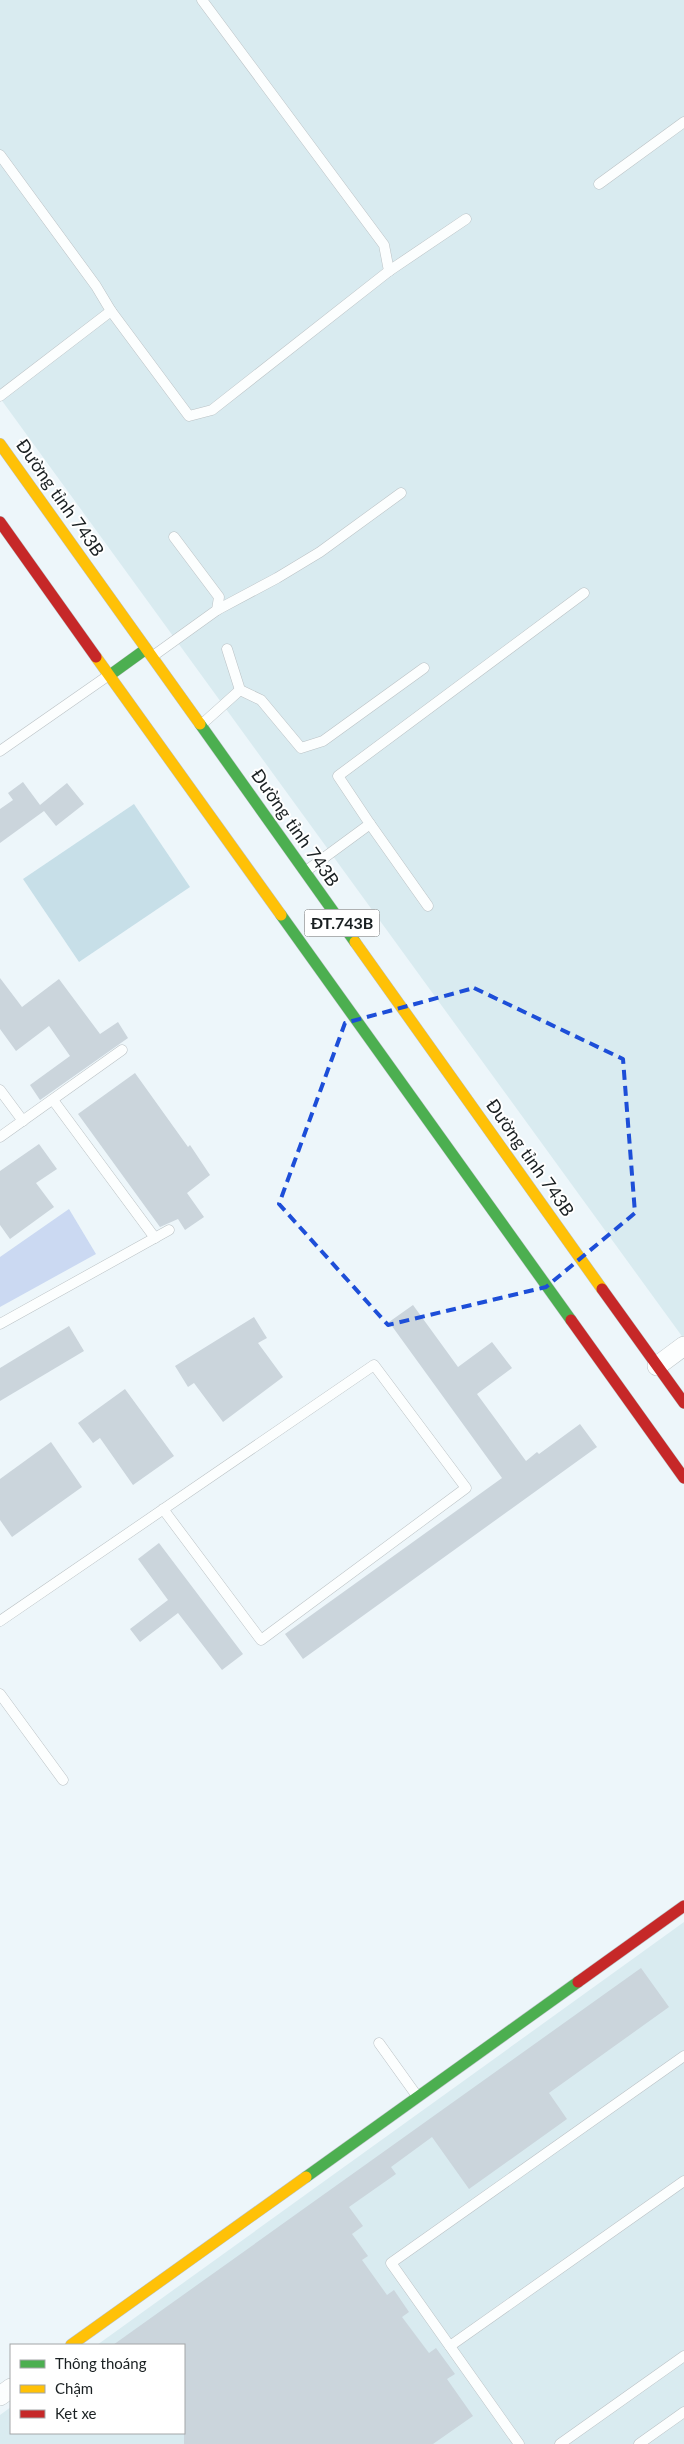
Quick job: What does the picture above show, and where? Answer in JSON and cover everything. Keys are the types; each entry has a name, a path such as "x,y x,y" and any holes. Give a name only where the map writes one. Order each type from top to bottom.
{"main road":[{"name":"Đường tỉnh 743B","path":"0,444 684,1403"},
{"name":"ĐT.743B","path":"0,522 684,1478"},
{"path":"110,675 149,653"},
{"path":"71,2344 684,1906"}],"street":[{"path":"657,1366 684,1346"}],"lane":[{"path":"202,0 384,246 390,271"},
{"path":"599,184 684,122"},
{"path":"0,155 96,286 111,311 189,416 212,410 390,271 466,219"},
{"path":"0,396 111,311"},
{"path":"149,653 217,610 277,578 320,552 401,493"},
{"path":"174,538 218,597 217,610"},
{"path":"428,906 338,776 584,593"},
{"path":"227,649 240,690 261,700 301,748 323,741 424,668"},
{"path":"0,751 110,675"},
{"path":"201,725 240,690"},
{"path":"305,872 370,824"},
{"path":"0,1137 122,1050"},
{"path":"0,1090 23,1121"},
{"path":"53,1100 155,1238"},
{"path":"0,1324 169,1230"},
{"path":"0,1621 163,1509 374,1365 466,1488 260,1640 163,1509"},
{"path":"0,1694 63,1780"},
{"path":"379,2043 418,2096"},
{"path":"519,2444 392,2263 684,2056"},
{"path":"450,2346 684,2181"},
{"path":"560,2444 684,2356"},
{"path":"639,2444 684,2412"}],"highlighted area":[{"path":"474,988 623,1059 635,1213 546,1287 388,1325 279,1204 345,1023"}],"shaded area":[{"path":"0,0 684,0 684,1339 0,398"},
{"path":"134,804 190,887 79,962 23,879"},
{"path":"69,1209 96,1254 0,1307 0,1257"},
{"path":"684,1922 684,2444 0,2444 0,2415 10,2408 10,2434 185,2434 185,2344 98,2344"}],"building":[{"path":"23,782 40,805 67,783 84,804 56,826 44,811 0,843 0,809 13,800 8,793"},
{"path":"0,978 22,1007 59,979 100,1034 118,1022 128,1038 40,1100 30,1085 70,1056 49,1026 16,1051 0,1029"},
{"path":"135,1073 188,1147 190,1145 210,1175 187,1193 204,1217 185,1230 178,1219 160,1227 78,1114"},
{"path":"39,1144 57,1169 36,1183 54,1207 10,1239 0,1225 0,1171"},
{"path":"413,1305 458,1367 492,1342 512,1368 477,1394 526,1461 537,1452 539,1454 580,1424 597,1447 303,1659 285,1634 502,1478 389,1322"},
{"path":"254,1317 267,1338 258,1343 283,1377 223,1422 194,1383 188,1387 175,1366"},
{"path":"69,1326 84,1351 0,1401 0,1368"},
{"path":"125,1389 174,1456 133,1485 100,1438 93,1443 78,1423"},
{"path":"51,1442 82,1487 12,1537 0,1520 0,1479"},
{"path":"159,1543 243,1654 222,1670 178,1613 140,1642 130,1629 168,1600 138,1559"},
{"path":"641,1968 669,2007 549,2093 567,2119 469,2189 432,2137 391,2167 396,2174 349,2207 363,2226 352,2234 368,2256 362,2260 387,2295 394,2290 409,2312 402,2317 429,2353 436,2348 455,2374 447,2379 473,2416 433,2444 184,2444 185,2344 114,2344"}],"traffic: fast":[{"path":"110,675 146,649"},
{"path":"200,724 355,942"},
{"path":"281,915 571,1320"},
{"path":"306,2177 578,1982"}],"traffic: slow":[{"path":"0,444 200,724"},
{"path":"96,657 281,915"},
{"path":"355,942 602,1289"},
{"path":"72,2344 306,2177"}],"traffic: jam":[{"path":"0,522 96,657"},
{"path":"602,1289 684,1403"},
{"path":"571,1320 684,1478"},
{"path":"578,1982 684,1906"}]}
